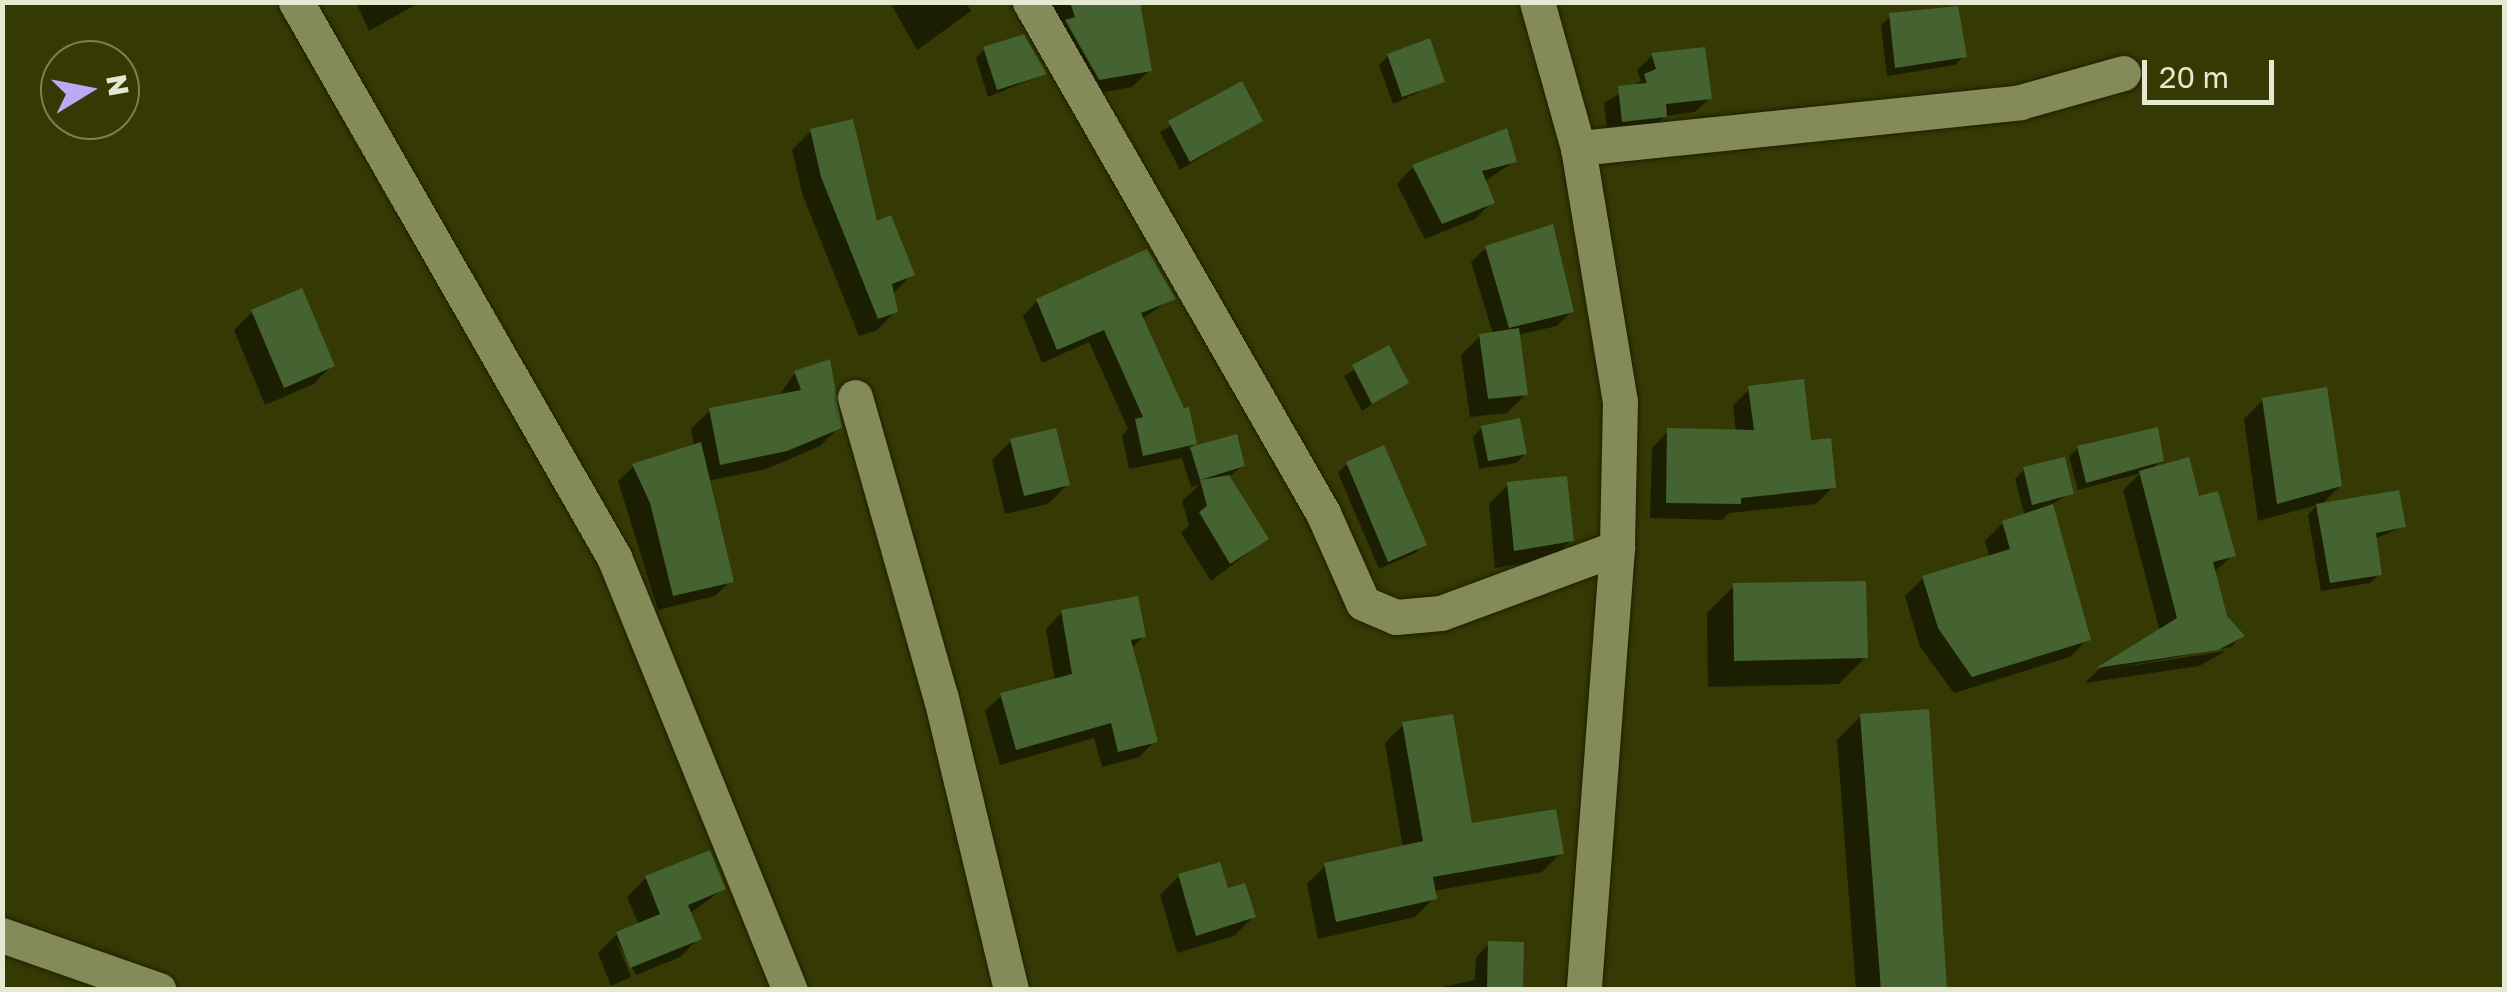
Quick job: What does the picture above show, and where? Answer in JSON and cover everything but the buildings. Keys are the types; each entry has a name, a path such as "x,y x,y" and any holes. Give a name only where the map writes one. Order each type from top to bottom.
{"street":[{"path":"296,2 614,557 790,990"},
{"path":"1030,2 1323,513 1363,603 1396,617 1441,614 1617,548"},
{"path":"1537,2 1578,148 1620,401 1617,548 1584,990"},
{"path":"1578,148 2020,102 2123,73"},
{"path":"855,397 940,698 1011,990"},
{"path":"2,935 159,990"}]}
